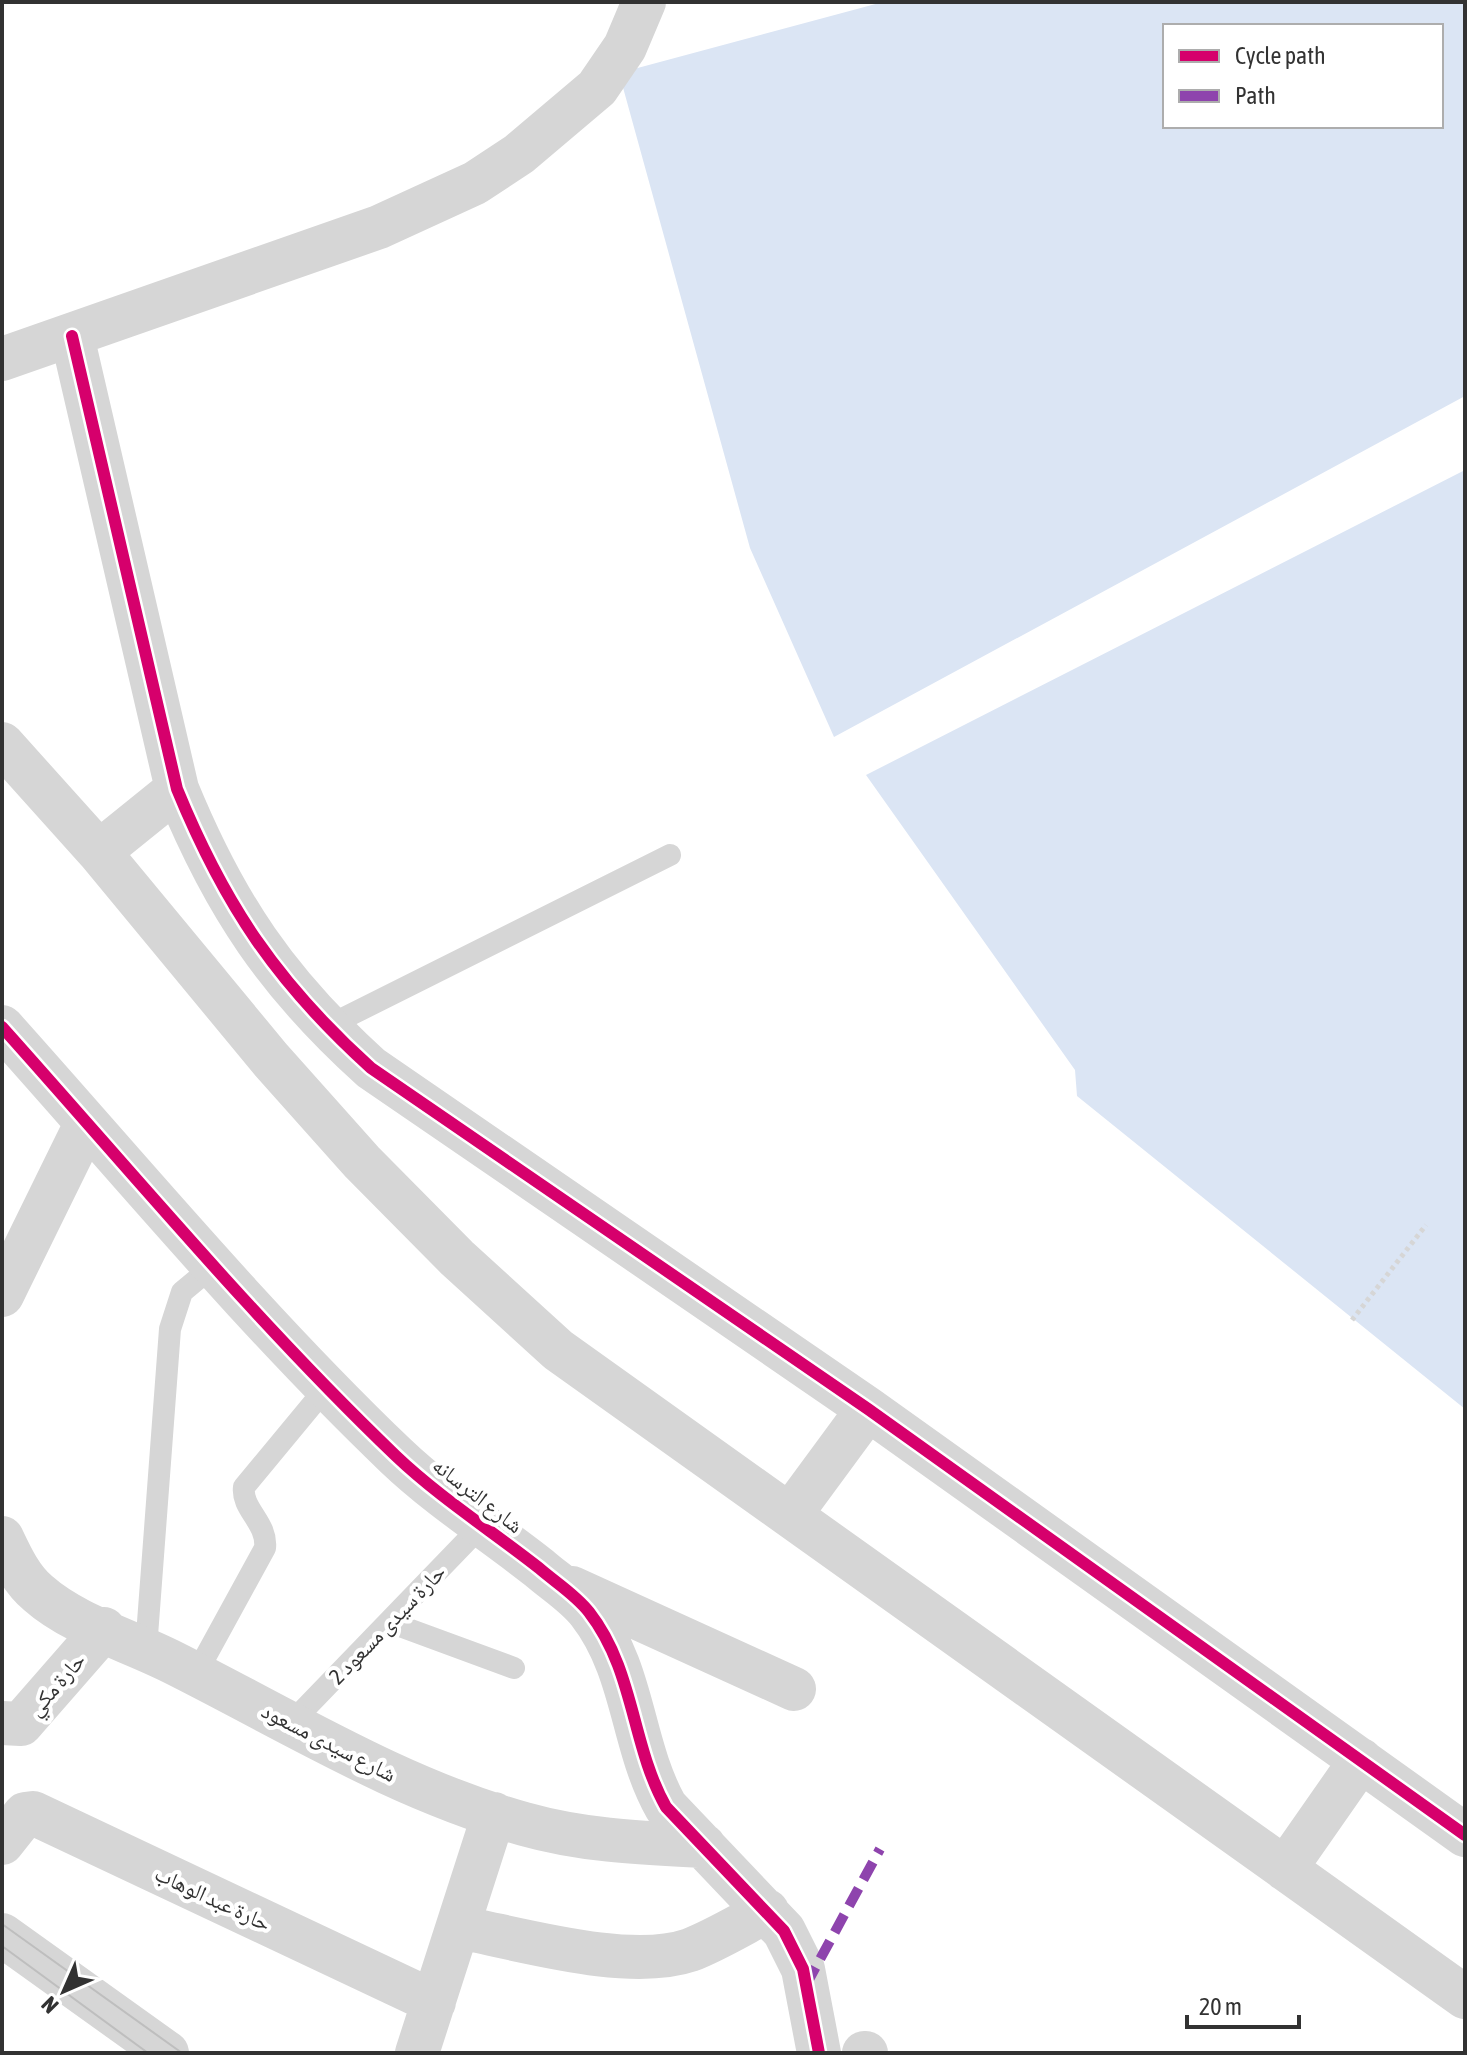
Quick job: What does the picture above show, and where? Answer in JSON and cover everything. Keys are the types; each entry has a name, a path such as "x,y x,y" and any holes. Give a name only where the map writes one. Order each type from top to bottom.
{"street":[{"path":"2,359 379,227 475,183 519,154 597,88 625,47 644,2"},
{"path":"72,336 177,789 203,852 235,913 275,969 326,1027 371,1068 868,1409 1465,1835"},
{"path":"2,744 99,852 281,1072 362,1162 457,1258 558,1350 1465,1997"},
{"path":"99,852 177,789"},
{"name":"شارع الترسانه","path":"2,1027 212,1267 326,1388 399,1459 587,1609 614,1648 630,1693 652,1783 666,1807 784,1931 803,1969 819,2053"},
{"path":"2,1295 86,1124"},
{"path":"790,1515 868,1409"},
{"name":"شارع سيدى مسعود","path":"2,1538 16,1567 36,1592 61,1611 196,1674 376,1769 494,1814 599,1841 704,1846"},
{"path":"551,1578 794,1689"},
{"name":"حارة مكي","path":"2,1723 21,1724 104,1629"},
{"path":"1285,1869 1361,1760"},
{"name":"حارة عبد الوهاب","path":"2,1843 25,1814 33,1813 434,2002"},
{"path":"417,2053 494,1814"},
{"path":"458,1927 626,1958 689,1950 767,1911"},
{"path":"2,1935 147,2048"}],"lane":[{"path":"326,1027 670,855"},
{"path":"146,1649 172,1320 182,1292 212,1267"},
{"path":"196,1674 265,1548 264,1529 245,1501 244,1487 326,1388"},
{"name":"حارة سيدى مسعود 2","path":"291,1723 483,1524"},
{"path":"389,1622 514,1668"}],"path":[{"path":"1352,1320 1426,1225"}],"water":[{"path":"883,2 1465,2 1465,396 834,737 750,548 619,73"},
{"path":"1465,470 1465,1409 1077,1096 1075,1070 866,775"}],"tram line":[{"path":"2,1924 182,2053"},
{"path":"2,1946 148,2053"}],"marked path":[{"path":"806,1985 880,1849"}],"cycle path":[{"path":"72,336 177,789 214,870 235,906 281,973 308,1005 371,1068 868,1409 1465,1835"},
{"path":"2,1027 195,1245 344,1405 413,1471 572,1594 589,1612 616,1659 646,1759 666,1807 784,1931 803,1969 819,2053"}]}
